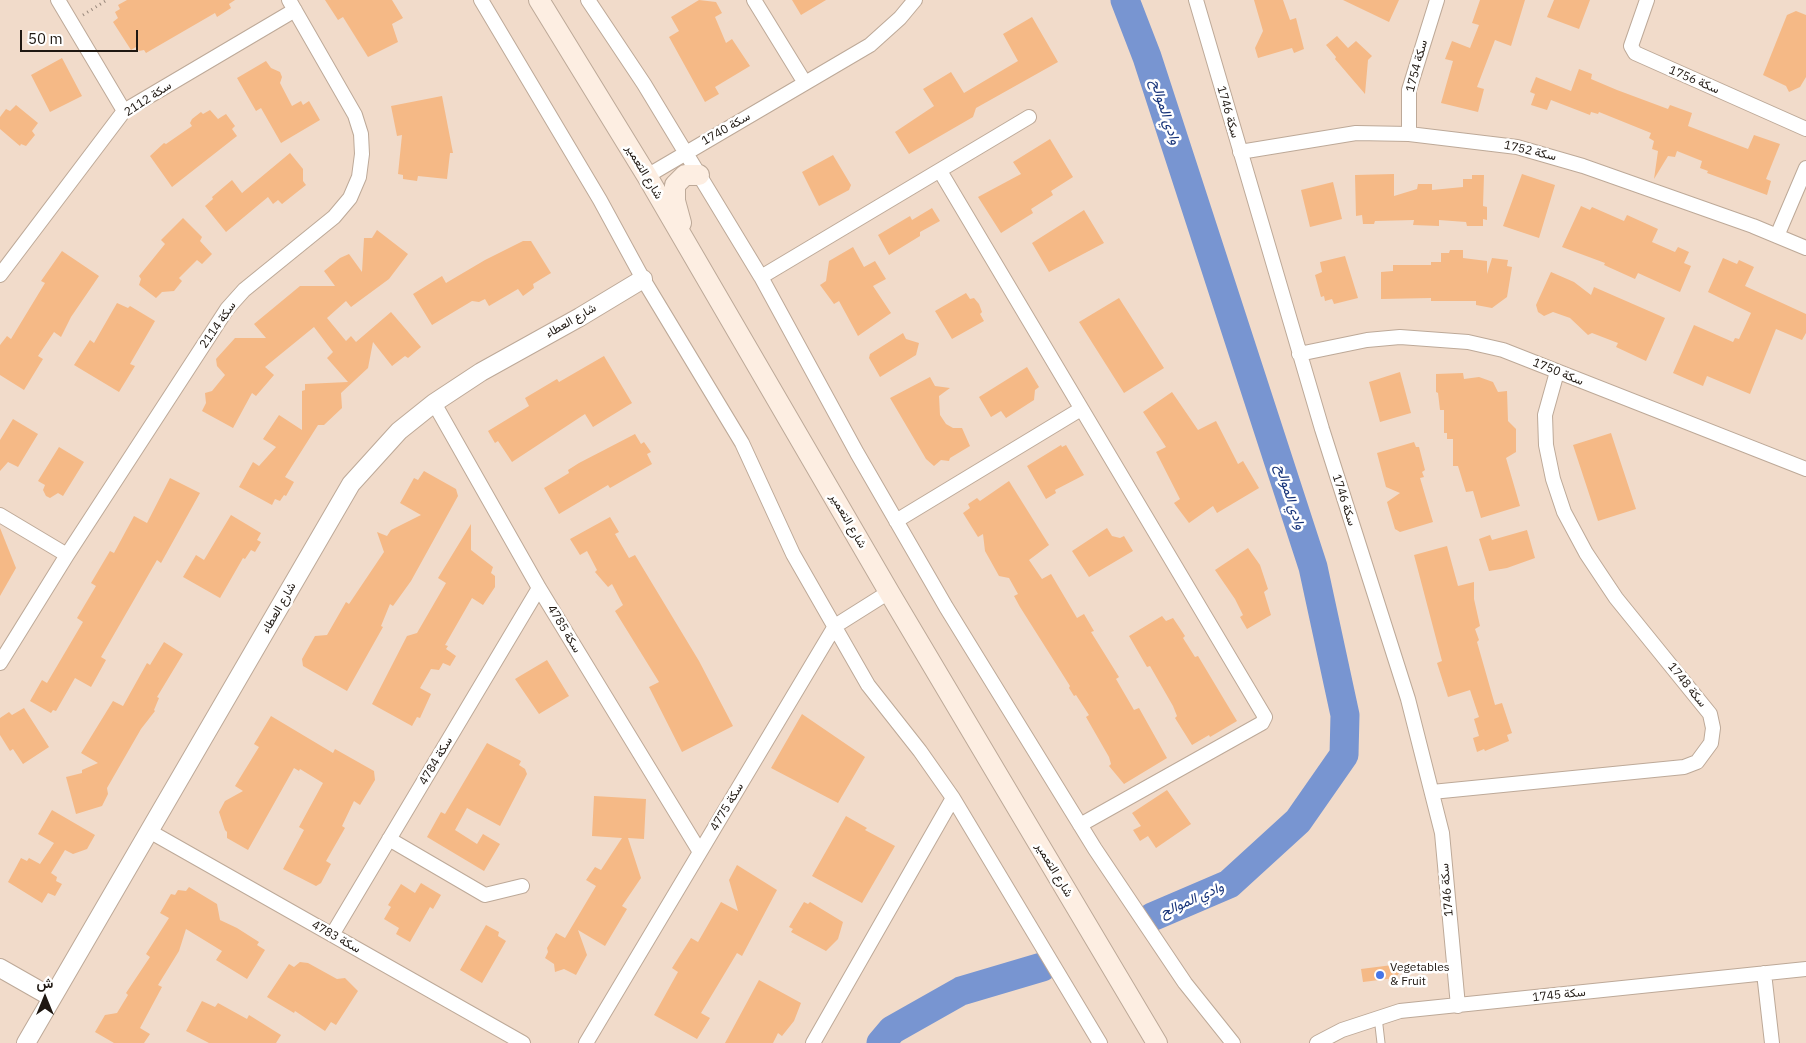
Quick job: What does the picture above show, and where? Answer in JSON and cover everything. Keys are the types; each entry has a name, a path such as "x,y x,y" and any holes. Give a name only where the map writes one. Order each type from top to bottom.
{"main road":[{"name":"شارع التعمير","path":"539,0 647,176 889,592 1157,1043"},
{"path":"684,240 675,201 675,185 685,175 699,175"}],"street":[{"path":"58,0 124,111"},
{"path":"481,0 600,200 643,279 742,444 793,554 868,685 953,798 1100,1043"},
{"path":"588,0 686,153 761,277 946,606 1080,825 1185,983 1233,1043"},
{"path":"754,0 805,83"},
{"name":"سكة 1740","path":"647,176 870,46 900,18 915,0"},
{"name":"سكة 1746","path":"1196,0 1299,354 1408,699 1442,833 1458,1006"},
{"name":"سكة 1754","path":"1410,134 1409,90 1437,0"},
{"name":"سكة 1756","path":"1647,0 1632,46 1635,52 1806,129"},
{"name":"سكة 2112","path":"0,275 124,111 292,5"},
{"name":"سكة 2114","path":"0,663 67,555 227,308 244,290 334,217 350,198 356,184 362,154 361,134 355,115 292,5"},
{"path":"761,277 1029,117"},
{"name":"سكة 1752","path":"1240,152 1356,133 1410,134 1478,140 1551,155 1806,248"},
{"path":"1777,236 1806,168"},
{"path":"940,171 1265,717 1262,723 1080,825"},
{"name":"شارع العطاء","path":"26,1043 352,484 399,432 434,403 481,372 580,317 643,279"},
{"name":"سكة 1750","path":"1299,354 1367,340 1434,338 1468,342 1503,350 1806,468"},
{"name":"سكة 1748","path":"1432,792 1684,768 1697,762 1711,743 1713,728 1710,714 1616,598 1586,553 1564,512 1553,479 1546,445 1545,415 1557,372"},
{"name":"سكة 4785","path":"434,403 539,588 700,852"},
{"path":"896,520 1081,409"},
{"path":"0,515 67,555"},
{"name":"سكة 4784","path":"332,935 539,588"},
{"name":"سكة 4775","path":"586,1043 835,626 889,592"},
{"path":"813,1043 953,798"},
{"name":"سكة 4783","path":"149,831 523,1043"},
{"path":"389,839 485,895 522,886"},
{"path":"0,968 52,998"},
{"name":"سكة 1745","path":"1321,1042 1342,1030 1378,1016 1400,1011 1806,968"},
{"path":"1764,973 1772,1043"}],"lane":[{"path":"1378,1016 1381,1043"}],"path":[{"path":"72,22 107,0"}],"building":[{"path":"127,0 235,0 229,4 231,8 217,17 215,13 146,53 144,50 139,51 136,47 131,50 113,22 118,18 115,12 120,9 118,5"},
{"path":"325,0 392,0 403,18 392,24 398,42 368,57 343,17 338,20"},
{"path":"699,0 716,2 722,13 715,17 726,43 732,39 750,66 715,87 719,94 705,102 669,37 679,31 671,17"},
{"path":"792,0 826,0 801,15"},
{"path":"1254,0 1283,0 1290,20 1296,18 1304,49 1294,53 1292,48 1258,58 1255,48 1263,31"},
{"path":"1343,0 1399,0 1389,22"},
{"path":"1480,0 1525,0 1511,46 1495,40 1477,87 1484,89 1478,112 1441,103 1453,61 1445,59 1452,41 1470,48 1479,25 1472,23"},
{"path":"1554,0 1590,0 1579,29 1547,17"},
{"path":"1796,11 1806,15 1806,77 1800,87 1789,92 1786,86 1763,75 1787,15"},
{"path":"1032,17 1058,62 976,108 973,117 909,154 895,132 934,106 923,89 951,72 964,93 1018,61 1003,34"},
{"path":"1337,36 1348,48 1356,41 1372,56 1368,60 1365,94 1335,59 1336,57 1326,45"},
{"path":"62,58 82,96 50,112 31,75"},
{"path":"266,61 271,68 280,72 282,77 280,83 292,106 301,101 303,105 309,101 320,120 281,143 261,108 256,111 237,78"},
{"path":"1579,69 1592,74 1591,79 1617,90 1668,109 1670,105 1692,113 1688,126 1748,149 1754,135 1780,144 1766,179 1771,181 1767,195 1707,173 1708,171 1700,168 1702,161 1677,151 1675,157 1668,156 1654,179 1658,151 1652,149 1654,141 1649,138 1651,133 1599,112 1598,114 1591,112 1590,115 1551,100 1547,110 1531,105 1535,94 1530,92 1536,77 1571,91"},
{"path":"442,96 453,153 450,153 447,179 418,176 417,181 403,179 403,175 398,174 402,135 397,136 391,106"},
{"path":"16,105 38,123 32,131 35,135 26,146 21,144 20,146 0,129 0,117 6,109 10,111"},
{"path":"210,110 218,119 226,114 235,126 232,129 237,136 172,187 150,156 164,143 166,144 192,126 190,123 192,119 201,112 203,114"},
{"path":"1050,139 1073,177 1051,191 1053,195 1031,209 1033,213 1001,233 978,197 1021,174 1013,162"},
{"path":"290,153 303,169 303,181 306,185 282,204 278,200 273,204 268,197 226,232 205,206 213,199 212,197 232,180 242,193"},
{"path":"833,155 851,185 849,190 819,206 802,172"},
{"path":"1394,174 1394,196 1417,189 1418,184 1432,184 1432,190 1463,187 1463,179 1472,179 1472,175 1484,175 1483,206 1487,207 1487,220 1483,219 1483,226 1467,226 1466,222 1439,220 1439,226 1413,225 1414,220 1375,221 1374,224 1363,224 1362,215 1356,216 1355,175"},
{"path":"1522,174 1555,185 1539,238 1503,226"},
{"path":"1333,182 1342,219 1310,227 1301,190"},
{"path":"1581,206 1590,210 1592,207 1624,221 1627,215 1658,229 1652,242 1675,252 1678,247 1689,252 1684,263 1691,266 1680,292 1638,273 1635,279 1604,265 1605,263 1562,247"},
{"path":"932,208 940,221 920,232 920,236 889,255 878,235 910,216 912,220"},
{"path":"1084,210 1104,243 1049,272 1032,243"},
{"path":"183,218 202,237 200,241 212,254 202,264 197,260 179,278 182,281 174,291 162,292 156,298 139,285 141,279 139,276 165,244 161,240"},
{"path":"377,230 408,254 389,279 351,307 346,301 327,318 346,341 351,336 356,342 391,312 421,347 408,358 405,356 392,366 373,342 368,368 341,393 342,408 324,425 318,425 285,477 294,482 286,496 284,495 280,501 275,499 272,505 239,487 253,462 259,466 276,447 263,439 279,415 302,430 302,391 305,390 305,384 348,382 327,358 333,352 314,327 265,367 274,375 256,396 252,393 233,428 202,411 206,403 205,393 212,391 225,375 217,366 216,359 235,338 266,338 254,324 300,286 335,286 324,271 340,258 349,254 362,272 364,238 372,238"},
{"path":"523,241 531,241 551,273 533,284 534,288 523,296 518,289 489,306 485,299 479,302 472,301 432,325 413,294 442,276 446,283 485,260"},
{"path":"853,247 864,267 875,261 886,279 873,286 891,313 858,336 839,301 834,304 820,285 826,281 829,261"},
{"path":"1450,250 1463,250 1463,258 1487,261 1487,274 1492,258 1508,260 1507,266 1512,267 1507,297 1492,308 1476,305 1476,301 1431,301 1431,298 1381,299 1381,272 1393,271 1393,265 1431,265 1431,262 1441,262 1441,253 1449,253"},
{"path":"62,251 99,276 71,317 61,337 54,332 38,356 43,359 24,390 0,375 0,345 7,336 11,339 45,283 41,281"},
{"path":"1345,256 1358,298 1334,304 1332,299 1325,301 1324,296 1321,297 1315,275 1322,272 1320,262"},
{"path":"1723,258 1737,264 1739,260 1754,267 1745,286 1806,314 1806,333 1802,340 1776,329 1750,394 1707,376 1703,386 1673,373 1694,325 1733,342 1735,338 1739,339 1751,313 1708,292"},
{"path":"1551,272 1574,282 1591,295 1594,287 1665,318 1646,361 1616,347 1618,343 1592,333 1588,335 1570,318 1553,312 1544,316 1538,312 1536,305"},
{"path":"966,293 970,299 974,298 979,304 982,312 980,314 984,321 952,339 935,311"},
{"path":"1119,298 1164,368 1124,393 1079,322"},
{"path":"117,303 128,308 130,306 155,321 130,364 135,366 119,392 74,365 90,340 94,343"},
{"path":"903,333 906,339 919,343 916,355 880,377 869,358 870,354"},
{"path":"604,356 632,403 593,427 585,414 512,462 498,441 495,443 488,431 529,406 525,398 557,379 559,382"},
{"path":"1027,367 1039,387 1035,390 1034,400 1006,418 1001,411 991,417 979,397"},
{"path":"1400,372 1411,413 1380,422 1369,382"},
{"path":"1463,373 1464,379 1479,377 1493,382 1498,392 1507,391 1508,421 1516,429 1516,452 1506,458 1520,506 1481,518 1473,491 1466,492 1458,466 1453,466 1453,439 1447,439 1447,433 1444,433 1444,410 1440,410 1438,393 1436,392 1436,374"},
{"path":"930,377 935,386 950,388 939,396 940,415 946,424 953,428 962,428 970,446 950,458 949,461 941,460 934,466 926,459 890,398"},
{"path":"1172,392 1198,430 1216,421 1238,464 1243,461 1259,488 1217,513 1213,506 1189,523 1174,503 1180,499 1156,452 1166,447 1143,412"},
{"path":"13,419 38,434 18,467 8,462 0,471 0,440"},
{"path":"1611,433 1636,509 1598,521 1573,445"},
{"path":"635,434 641,444 644,442 651,452 647,454 652,464 610,488 608,485 559,514 544,488 569,473 568,470 579,463"},
{"path":"1414,442 1416,447 1419,447 1425,470 1422,472 1424,477 1420,478 1433,522 1400,532 1395,529 1387,502 1400,493 1386,487 1377,453"},
{"path":"1061,445 1062,447 1066,445 1084,475 1055,490 1056,493 1046,499 1027,466"},
{"path":"59,447 84,462 63,496 58,493 50,498 46,496 43,490 45,485 38,481"},
{"path":"424,471 456,489 458,496 411,581 393,606 390,604 381,626 383,627 347,691 303,666 302,659 315,636 327,635 346,602 349,604 384,552 377,532 387,536 391,530 421,515 400,503 414,478 418,480"},
{"path":"170,478 200,493 161,563 157,560 101,657 106,660 91,687 75,678 56,711 53,710 51,713 30,701 42,680 47,683 83,622 77,618 96,586 91,583 110,551 114,553 134,516 147,523"},
{"path":"1009,481 1049,545 1029,560 1042,579 1051,574 1077,618 1084,614 1094,631 1091,632 1119,677 1116,679 1134,710 1139,708 1167,758 1124,784 1109,766 1111,764 1109,757 1086,717 1089,715 1076,695 1074,696 1069,688 1070,686 1020,607 1014,596 1018,594 1009,578 999,576 985,551 983,534 978,537 963,513 970,508 968,504 977,498 980,501"},
{"path":"231,515 261,533 257,540 261,542 255,552 251,550 245,559 243,558 220,598 183,577 196,555 204,560"},
{"path":"610,517 619,532 615,534 629,558 635,555 699,661 733,726 682,752 649,687 659,682 615,611 623,605 612,584 608,587 595,572 597,570 587,551 580,555 570,539"},
{"path":"471,524 471,550 493,567 491,573 495,576 495,587 483,605 472,598 445,645 448,646 446,649 456,656 450,666 443,663 439,670 431,669 420,688 431,694 420,718 417,717 412,726 372,704 407,636 417,633 446,583 438,578"},
{"path":"0,528 16,568 0,596"},
{"path":"1107,528 1112,536 1120,538 1124,536 1133,551 1089,577 1072,551"},
{"path":"1527,530 1535,558 1507,568 1489,571 1479,539 1490,535 1492,540"},
{"path":"1447,546 1458,586 1474,582 1474,599 1480,626 1475,629 1479,640 1477,642 1495,705 1502,703 1512,733 1507,735 1509,741 1485,751 1484,749 1477,752 1473,738 1479,736 1474,719 1479,717 1470,690 1448,697 1437,663 1442,661 1414,555"},
{"path":"1248,548 1260,565 1268,589 1264,592 1271,615 1247,629 1240,617 1243,615 1235,599 1215,570"},
{"path":"1162,616 1166,621 1173,618 1185,636 1183,638 1195,657 1198,656 1237,721 1192,745 1175,718 1177,716 1173,706 1150,666 1147,667 1129,636"},
{"path":"164,642 183,654 157,697 159,698 155,711 141,729 107,788 108,794 102,806 76,814 66,777 82,773 82,770 98,763 81,753 113,701 123,706 147,663 150,665"},
{"path":"547,660 569,696 539,714 515,679"},
{"path":"24,708 49,747 23,764 13,749 10,751 0,735 0,718 9,712 12,715"},
{"path":"802,714 865,757 838,803 771,768"},
{"path":"271,716 333,753 335,749 374,771 375,780 360,805 354,801 342,826 345,828 326,861 331,864 321,883 316,886 283,869 304,830 299,827 323,783 300,769 299,771 294,768 248,850 227,838 227,832 219,812 225,801 243,791 235,786 259,747 254,744"},
{"path":"487,743 521,761 519,765 525,769 527,774 500,826 467,808 455,830 477,844 483,834 500,844 484,871 427,837 441,812 445,814"},
{"path":"1167,790 1191,824 1156,848 1148,836 1140,841 1133,830 1141,826 1132,813"},
{"path":"594,796 646,799 644,839 628,838 641,878 622,906 627,909 605,946 578,930 587,955 576,975 564,969 555,972 554,964 545,958 548,952 547,948 556,933 565,938 596,886 586,880 595,867 601,870 622,838 592,836"},
{"path":"52,810 95,835 87,849 73,854 65,850 51,873 57,877 56,881 62,884 55,896 48,893 42,903 8,882 21,858 27,861 29,858 40,864 54,843 38,834"},
{"path":"846,816 867,828 865,830 895,846 862,903 812,876"},
{"path":"737,865 777,890 742,956 737,953 701,1013 710,1018 697,1039 654,1015 678,972 672,968 691,938 698,942 721,902 738,911 729,880"},
{"path":"421,883 441,895 433,909 430,907 410,942 396,934 399,928 384,919 391,907 388,905 401,884 415,893"},
{"path":"189,887 217,904 220,920 259,942 257,945 265,950 247,979 216,960 222,951 186,929 179,951 158,985 162,987 140,1028 150,1034 144,1043 114,1043 95,1032 105,1015 117,1013 128,995 126,993 150,957 146,954 169,918 160,913 171,894 175,895 178,890 186,891"},
{"path":"804,902 808,904 810,902 843,922 838,939 826,951 791,932 793,929 789,927"},
{"path":"486,925 499,932 498,936 506,941 482,983 460,970"},
{"path":"300,962 308,963 337,979 345,978 358,991 336,1025 331,1022 325,1031 295,1011 294,1013 267,997 289,964 294,967"},
{"name":"Vegetables & Fruit","path":"1408,963 1395,978 1363,982 1361,969"},
{"path":"759,980 801,1003 794,1021 782,1036 778,1033 773,1043 725,1043"},
{"path":"202,1001 215,1007 218,1003 247,1019 249,1015 281,1035 276,1043 209,1043 186,1031"}],"waterway":[{"name":"وادي الموالح","path":"1125,0 1147,57 1313,567 1345,715 1344,755 1298,821 1229,884 1152,917"},
{"name":"وادي الموالح","path":"881,1043 892,1030 961,991 1042,967"}],"place":[{"name":"Vegetables & Fruit","path":"1380,975"}]}
